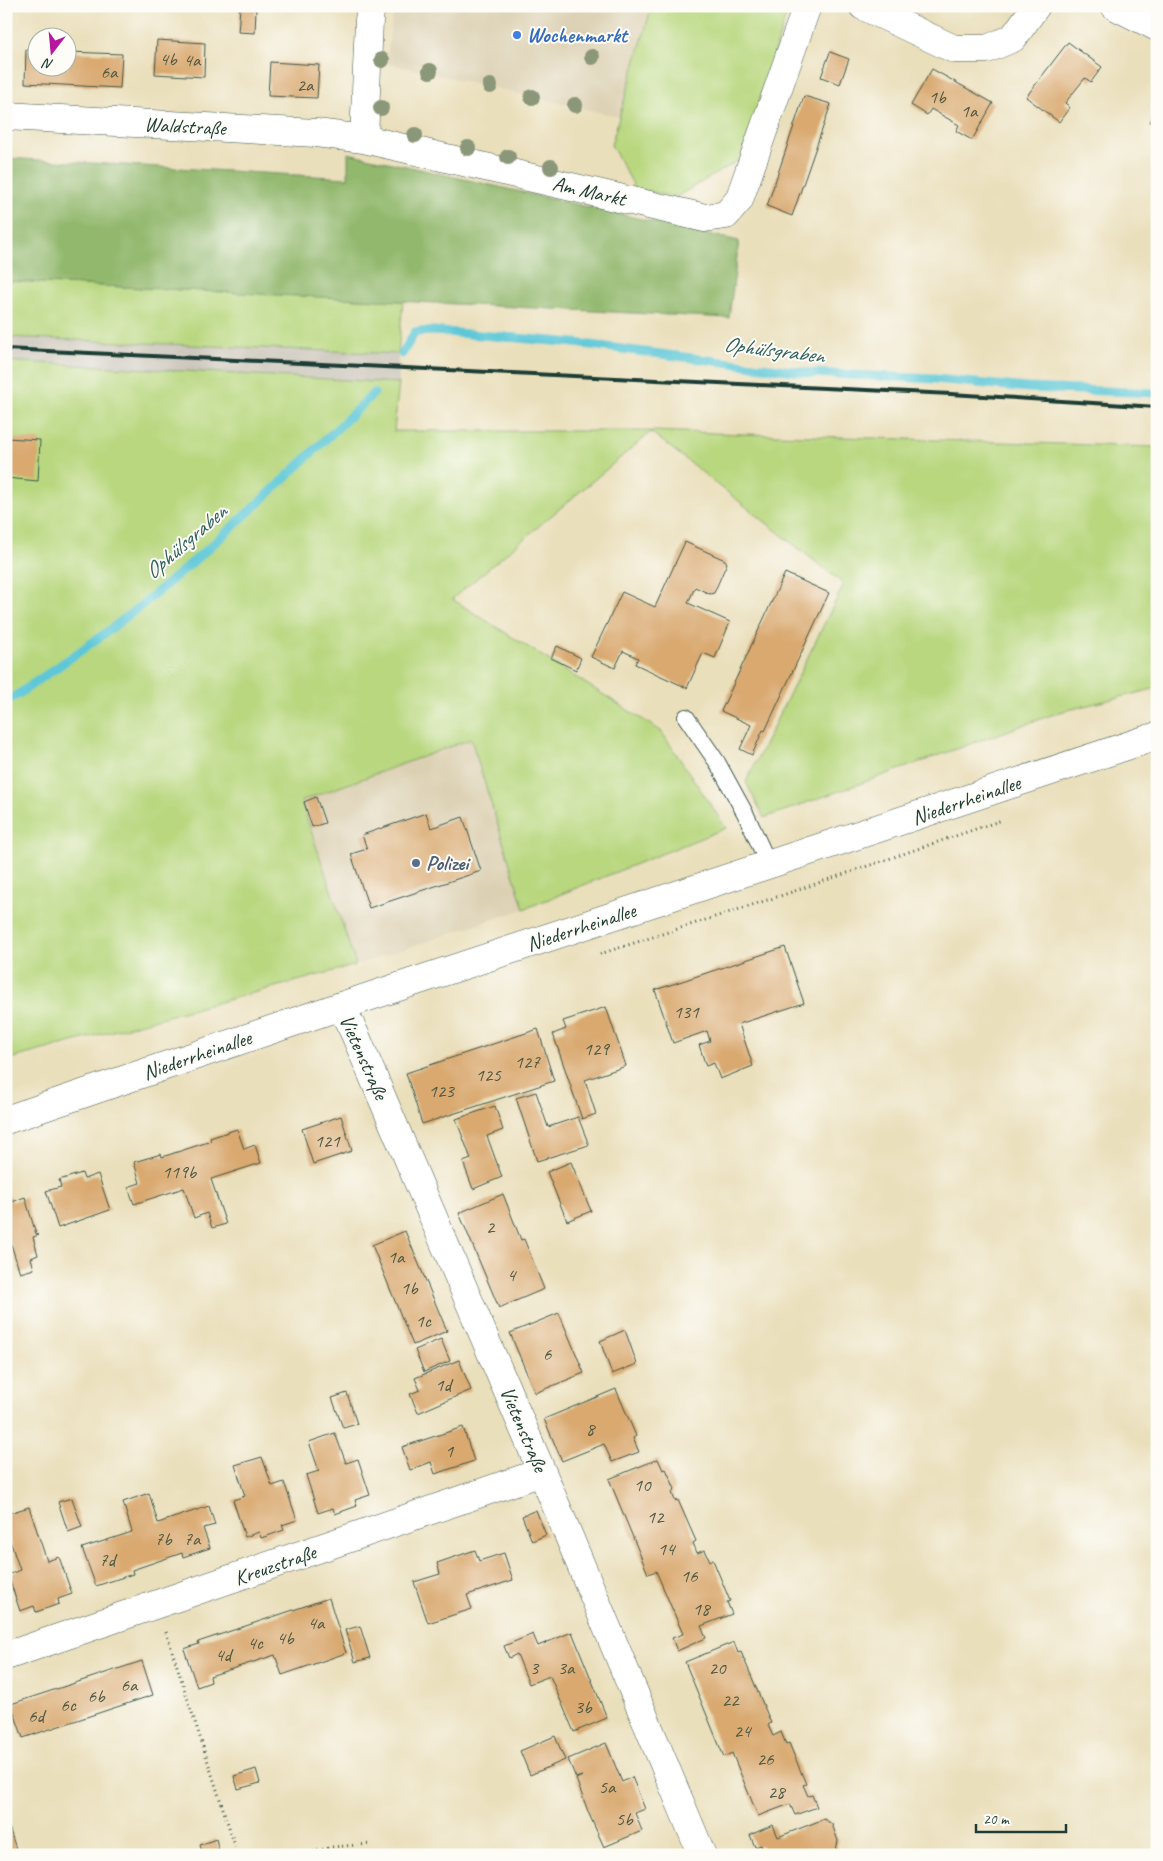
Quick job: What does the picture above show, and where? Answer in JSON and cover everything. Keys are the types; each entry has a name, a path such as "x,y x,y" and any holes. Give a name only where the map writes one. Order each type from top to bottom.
{"street":[{"path":"364,139 371,6"},
{"name":"Am Markt","path":"364,139 705,218 726,215 738,200 806,6"},
{"path":"863,6 954,49 987,49 1013,38 1036,6"},
{"path":"1115,6 1157,27"},
{"name":"Waldstraße","path":"6,116 316,133 364,139"},
{"name":"Niederrheinallee","path":"6,1120 342,1006 1157,736"},
{"name":"Vietenstraße","path":"342,1006 542,1472 702,1855"},
{"name":"Kreuzstraße","path":"6,1656 542,1472"}],"lane":[{"path":"686,717 717,762 746,815 769,865"}],"path":[{"path":"783,895 1004,820"},
{"path":"158,1605 238,1855"},
{"path":"298,1855 333,1846 370,1844"}],"shaded area":[{"name":"Wochenmarkt","path":"394,6 652,6 620,117 386,63"},
{"path":"6,337 398,354 399,383 6,361"},
{"path":"472,739 524,909 356,965 301,801"}],"green space":[{"path":"652,6 789,6 741,159 676,197 631,188 633,184 611,145"},
{"path":"348,153 739,241 729,318 6,281 6,158 348,178"},
{"path":"6,281 403,301 398,354 6,337"},
{"path":"6,361 399,383 394,431 651,431 1157,447 1157,688 1060,712 764,818 746,782 844,584 651,432 452,599 661,731 726,828 524,909 471,739 301,801 356,965 6,1060"}],"building":[{"path":"240,8 256,9 255,33 238,32"},
{"path":"157,40 205,43 204,77 155,74"},
{"path":"1068,42 1102,67 1091,82 1085,78 1065,103 1070,107 1059,122 1026,97"},
{"path":"26,50 28,50 28,78 78,78 78,52 122,54 120,88 25,83"},
{"path":"830,52 849,59 840,84 821,77"},
{"path":"270,62 319,65 317,98 268,96"},
{"path":"932,69 993,103 972,140 956,131 959,125 931,109 927,115 911,105"},
{"path":"804,96 831,104 792,216 767,206"},
{"path":"1157,108 1157,125 1150,122"},
{"path":"6,438 40,440 38,481 6,478"},
{"path":"685,542 725,560 727,563 714,593 710,594 695,587 688,603 730,622 715,658 703,653 687,688 635,664 638,658 623,651 615,668 591,657 622,592 655,607"},
{"path":"785,573 829,593 752,755 740,749 751,725 721,711"},
{"path":"557,646 581,658 576,670 551,658"},
{"path":"316,797 325,823 312,827 304,802"},
{"name":"Polizei","path":"426,813 431,828 463,817 481,871 369,908 351,854 367,849 362,835"},
{"path":"785,947 804,1003 739,1024 753,1066 720,1079 714,1063 706,1066 699,1045 710,1041 707,1031 673,1043 655,990"},
{"path":"606,1007 626,1066 585,1080 596,1114 582,1119 553,1034 566,1029 563,1021"},
{"path":"538,1029 554,1081 422,1124 406,1073"},
{"path":"536,1092 548,1127 578,1117 589,1145 537,1161 516,1098"},
{"path":"495,1106 503,1130 487,1136 502,1177 473,1189 463,1162 471,1159 456,1119"},
{"path":"341,1116 352,1151 313,1164 302,1129"},
{"path":"237,1129 244,1149 255,1145 261,1163 211,1179 226,1224 212,1228 207,1213 194,1218 184,1188 134,1204 128,1187 140,1183 134,1162 161,1154 162,1157 211,1141 210,1138"},
{"path":"571,1162 591,1211 567,1221 547,1172"},
{"path":"82,1173 84,1179 98,1174 110,1210 58,1228 46,1191 61,1187 59,1180"},
{"path":"503,1194 521,1240 524,1239 544,1289 499,1308 459,1213"},
{"path":"10,1196 12,1202 25,1197 36,1234 39,1235 33,1237 38,1255 31,1258 34,1269 20,1273 11,1244 6,1246 6,1198"},
{"path":"405,1231 447,1331 413,1345 372,1245"},
{"path":"559,1313 584,1373 535,1393 510,1333"},
{"path":"625,1330 637,1364 612,1374 600,1341"},
{"path":"441,1339 450,1361 424,1372 415,1350"},
{"path":"459,1360 471,1390 418,1413 410,1394 420,1390 415,1378"},
{"path":"616,1389 636,1436 633,1438 639,1452 612,1462 604,1444 562,1461 544,1419"},
{"path":"347,1393 357,1424 343,1428 332,1398"},
{"path":"463,1427 474,1461 435,1474 431,1462 410,1470 402,1447"},
{"path":"335,1433 346,1463 358,1459 370,1495 355,1500 357,1506 335,1514 333,1508 318,1513 306,1475 319,1471 309,1442"},
{"path":"262,1457 272,1486 284,1482 297,1520 282,1525 284,1530 261,1538 259,1532 245,1537 233,1500 245,1496 235,1465"},
{"path":"658,1459 663,1470 666,1469 675,1489 672,1492 675,1501 678,1500 696,1541 693,1543 697,1553 705,1550 710,1561 713,1560 730,1601 727,1602 732,1614 701,1626 706,1638 677,1651 672,1638 683,1634 656,1571 648,1574 609,1479"},
{"path":"149,1493 158,1523 209,1506 215,1525 203,1528 210,1548 183,1557 182,1553 132,1570 133,1574 96,1586 82,1548 132,1532 123,1502"},
{"path":"72,1498 82,1527 68,1532 58,1502"},
{"path":"29,1507 47,1561 59,1557 72,1594 58,1599 59,1604 36,1612 34,1606 20,1611 8,1575 20,1570 6,1529 6,1514"},
{"path":"536,1510 546,1535 532,1541 522,1516"},
{"path":"475,1550 479,1561 504,1553 513,1580 467,1595 472,1609 428,1623 414,1582 440,1574 437,1563"},
{"path":"329,1598 346,1653 282,1675 275,1655 210,1676 211,1682 197,1687 184,1649 199,1644 198,1642"},
{"path":"360,1626 370,1658 355,1662 345,1630"},
{"path":"572,1632 607,1718 574,1732 550,1676 529,1684 517,1654 509,1658 504,1646 533,1634 538,1646"},
{"path":"734,1642 738,1653 741,1652 771,1723 768,1725 773,1736 781,1732 786,1744 789,1743 806,1784 803,1785 808,1796 812,1795 817,1807 795,1815 790,1804 758,1816 732,1753 724,1757 685,1662"},
{"path":"142,1661 153,1695 23,1738 11,1704"},
{"path":"555,1736 565,1760 530,1775 520,1751"},
{"path":"606,1743 622,1782 632,1777 645,1809 635,1813 642,1831 604,1847 576,1779 582,1776 576,1778 568,1759"},
{"path":"256,1769 260,1783 238,1789 234,1776"},
{"path":"824,1819 832,1824 838,1841 836,1850 843,1852 844,1855 765,1855 761,1845 755,1847 750,1835 773,1825 778,1837"},
{"path":"7,1821 18,1855 6,1855"},
{"path":"216,1839 220,1855 203,1855 200,1845"}],"waterway":[{"name":"Ophülsgraben","path":"402,354 415,332 434,331 575,343 810,373 935,379 1028,388 1157,393"},
{"name":"Ophülsgraben","path":"6,701 99,638 158,592 314,451 374,393"}],"railway":[{"path":"6,349 951,394 1157,407"}],"place":[{"name":"Wochenmarkt","path":"517,35"},
{"name":"Polizei","path":"416,863"}]}
